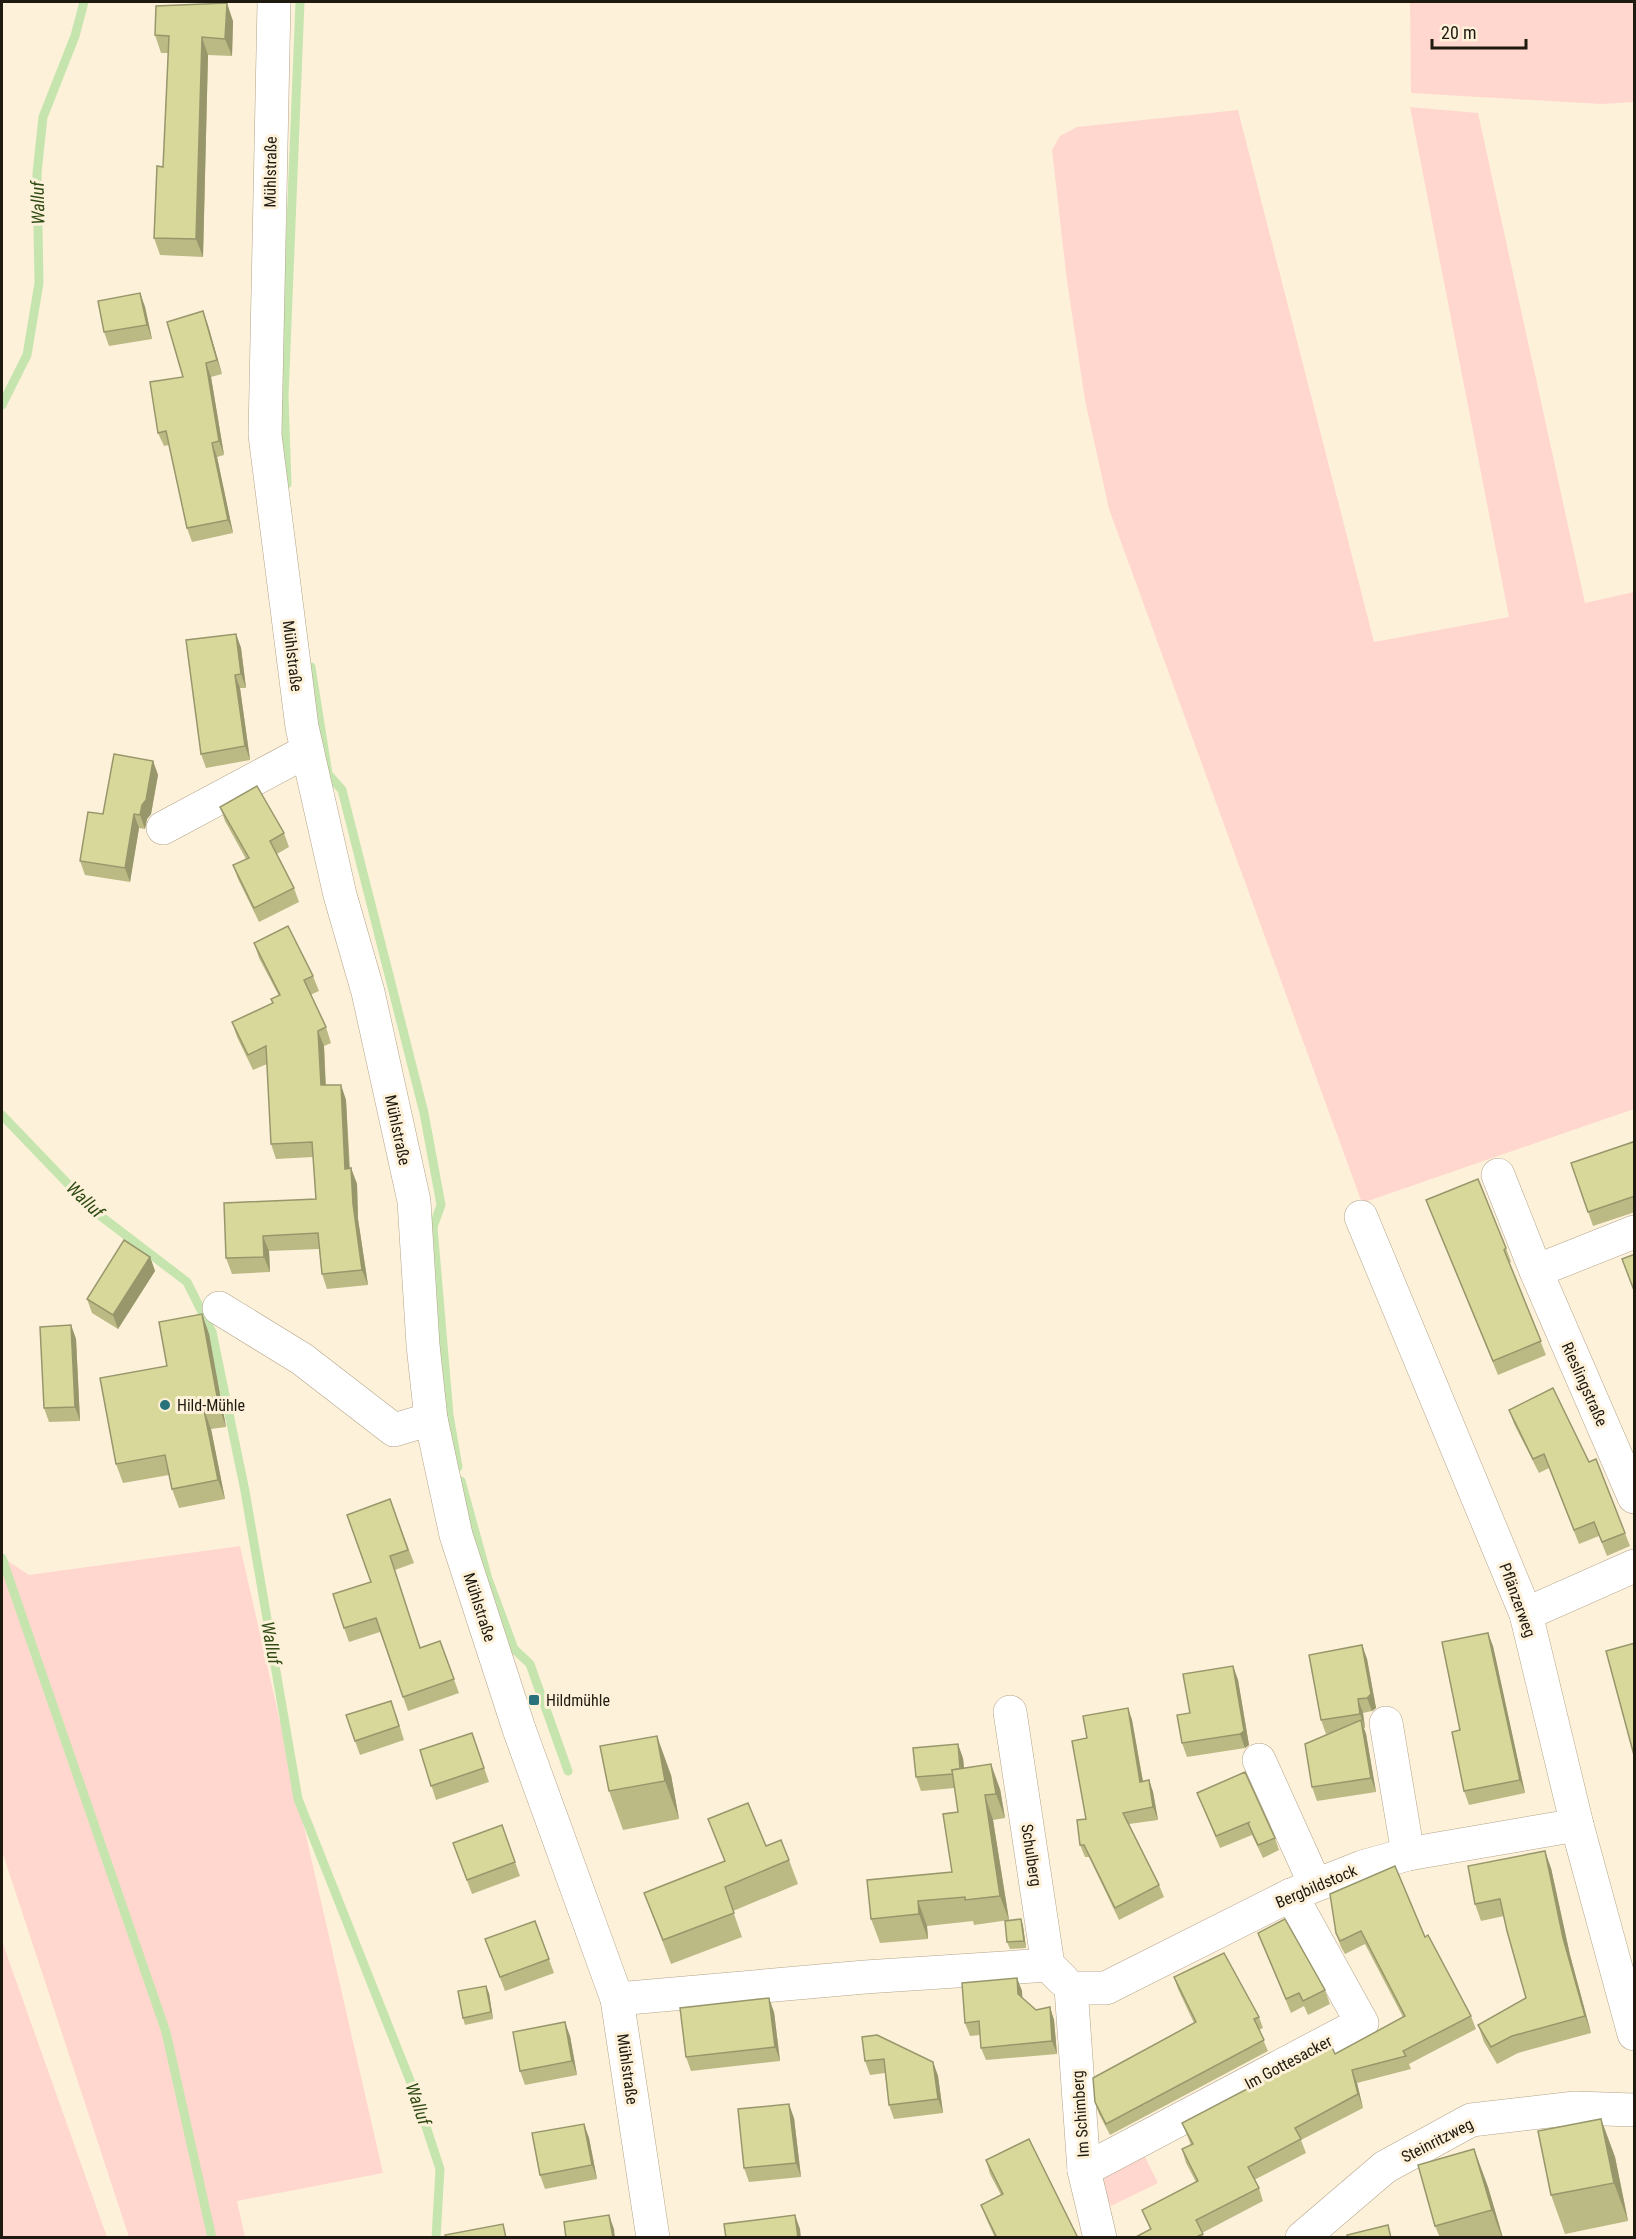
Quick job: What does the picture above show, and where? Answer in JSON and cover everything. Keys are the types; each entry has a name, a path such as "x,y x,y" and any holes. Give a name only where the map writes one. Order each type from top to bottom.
{"street":[{"name":"Mühlstraße","path":"274,2 265,435 302,727 340,895 368,992 414,1202 423,1345 431,1419 460,1546 519,1729 617,1999 653,2238"},
{"path":"164,828 308,751"},
{"name":"Rieslingstraße","path":"1498,1175 1536,1271 1635,1497"},
{"name":"Pflänzerweg","path":"1361,1217 1526,1614 1577,1825 1629,1998 1635,2034"},
{"path":"1536,1271 1635,1232"},
{"path":"219,1308 302,1359 394,1430 431,1419"},
{"path":"1526,1614 1635,1566"},
{"name":"Schulberg","path":"1010,1712 1048,1965"},
{"path":"1386,1723 1408,1854"},
{"path":"1259,1760 1303,1890"},
{"name":"Bergbildstock","path":"1071,1988 1106,1988 1303,1890 1362,1867 1408,1854 1577,1825"},
{"name":"Im Gottesacker","path":"1084,2170 1362,2023 1303,1890"},
{"path":"617,1999 865,1977 1048,1965 1071,1988"},
{"name":"Im Schimberg","path":"1071,1988 1084,2170 1101,2238"},
{"name":"Steinritzweg","path":"1302,2238 1385,2167 1471,2120 1575,2108 1635,2110"}],"shaded area":[{"path":"1410,2 1634,2 1634,102 1601,104 1411,93"},
{"path":"1410,107 1478,113 1585,603 1634,592 1634,1109 1362,1203 1109,509 1085,400 1067,281 1052,150 1060,136 1077,127 1238,110 1374,642 1509,617"},
{"path":"240,1546 383,2173 237,2201 245,2237 129,2237 2,1851 2,1557 29,1575"},
{"path":"2,1941 107,2237 2,2237"},
{"path":"1140,2147 1158,2183 1111,2206 1093,2170"}],"building":[{"path":"227,3 225,39 202,37 196,239 154,238 157,166 163,167 169,36 155,35 156,6"},
{"path":"140,293 147,325 104,332 98,301"},
{"path":"203,311 217,360 206,363 219,441 212,443 228,520 187,528 166,431 158,433 150,382 183,377 167,322"},
{"path":"236,634 241,674 235,675 245,746 201,754 186,640"},
{"path":"114,754 153,761 146,800 142,805 140,815 134,814 125,868 80,861 88,812 103,814"},
{"path":"257,786 284,833 270,841 294,888 254,908 233,865 249,858 220,807"},
{"path":"288,926 313,976 304,980 326,1027 318,1031 321,1085 341,1085 345,1169 351,1168 353,1204 362,1270 322,1274 318,1233 263,1236 264,1257 226,1258 224,1203 316,1199 312,1142 271,1144 266,1046 248,1055 232,1022 273,1003 271,999 280,995 254,943"},
{"path":"1633,1142 1635,1146 1635,1196 1588,1212 1571,1163"},
{"path":"1478,1179 1541,1341 1493,1361 1426,1200"},
{"path":"124,1240 150,1257 113,1315 87,1299"},
{"path":"1635,1254 1635,1293 1622,1259"},
{"path":"202,1314 219,1407 204,1410 218,1480 172,1489 165,1455 116,1464 100,1378 167,1366 159,1322"},
{"path":"71,1325 75,1407 44,1408 40,1327"},
{"path":"1553,1388 1589,1462 1596,1459 1625,1533 1602,1542 1594,1522 1574,1530 1544,1454 1533,1459 1509,1410"},
{"path":"390,1499 408,1550 390,1556 420,1648 440,1641 454,1679 403,1697 376,1618 344,1628 333,1594 371,1582 347,1515"},
{"path":"1488,1633 1520,1780 1464,1791 1452,1732 1460,1730 1442,1642"},
{"path":"1635,1643 1635,1759 1606,1651"},
{"path":"1362,1645 1371,1694 1367,1698 1358,1699 1360,1714 1321,1720 1309,1655"},
{"path":"1233,1666 1244,1731 1240,1734 1182,1743 1177,1715 1190,1713 1183,1674"},
{"path":"391,1701 399,1726 355,1741 346,1715"},
{"path":"1128,1708 1140,1782 1149,1780 1153,1807 1123,1813 1159,1885 1115,1908 1084,1845 1080,1845 1077,1820 1086,1819 1072,1741 1087,1738 1083,1716"},
{"path":"1361,1720 1371,1778 1312,1787 1305,1744"},
{"path":"472,1733 484,1768 431,1786 420,1750"},
{"path":"657,1736 665,1781 609,1791 600,1746"},
{"path":"958,1744 960,1769 952,1770 953,1774 916,1777 913,1748"},
{"path":"991,1764 996,1794 985,1795 1000,1896 965,1900 965,1897 918,1901 919,1914 871,1919 867,1880 952,1872 943,1814 958,1812 952,1770"},
{"path":"1245,1772 1275,1838 1258,1845 1248,1823 1250,1822 1216,1836 1197,1793"},
{"path":"748,1803 766,1846 781,1840 789,1860 725,1887 734,1913 663,1940 644,1893 725,1861 708,1819"},
{"path":"502,1825 515,1862 467,1880 453,1843"},
{"path":"1545,1851 1563,1938 1585,2016 1512,2036 1491,2047 1478,2025 1526,1998 1500,1899 1475,1904 1468,1866"},
{"path":"1395,1866 1425,1937 1428,1935 1471,2016 1403,2051 1406,2056 1352,2070 1358,2094 1295,2128 1301,2139 1248,2167 1259,2188 1196,2220 1203,2234 1198,2238 1134,2238 1151,2229 1142,2210 1198,2181 1182,2149 1193,2144 1182,2123 1331,2045 1335,2054 1405,2016 1361,1931 1340,1941 1336,1933 1330,1894"},
{"path":"1021,1919 1024,1941 1007,1942 1005,1921"},
{"path":"1285,1919 1325,1990 1303,2001 1299,1993 1286,1999 1258,1933"},
{"path":"535,1921 549,1959 500,1977 485,1939"},
{"path":"1224,1953 1259,2017 1254,2019 1264,2040 1106,2124 1095,2102 1093,2078 1196,2022 1174,1977"},
{"path":"1017,1978 1018,1994 1036,2010 1050,2007 1052,2041 981,2048 979,2021 965,2023 962,1983"},
{"path":"486,1986 491,2012 463,2018 458,1991"},
{"path":"769,1998 775,2047 686,2057 680,2008"},
{"path":"565,2022 572,2061 520,2071 513,2032"},
{"path":"877,2035 933,2062 938,2099 889,2105 884,2059 865,2061 862,2037"},
{"path":"789,2104 796,2163 744,2168 738,2109"},
{"path":"1601,2119 1614,2183 1551,2195 1538,2131"},
{"path":"584,2124 592,2165 540,2175 532,2133"},
{"path":"1029,2139 1078,2238 997,2238 981,2205 1003,2194 986,2160"},
{"path":"1474,2149 1492,2210 1435,2226 1418,2165"},
{"path":"609,2215 613,2238 566,2238 564,2222"},
{"path":"795,2215 798,2238 726,2238 724,2224"},
{"path":"503,2224 506,2238 446,2238 445,2235"},
{"path":"1388,2225 1391,2238 1347,2238 1347,2235"}],"waterway":[{"name":"Walluf","path":"2,405 27,355 39,283 37,173 43,117 75,36 84,2"},
{"path":"287,484 284,397 300,2"},
{"path":"311,667 328,774 342,790 424,1113 441,1205 433,1227 449,1415 458,1467"},
{"name":"Walluf","path":"2,1115 94,1211 187,1282 212,1332 245,1491 298,1799 415,2093 440,2169 436,2238"},
{"path":"461,1481 488,1579 514,1649 530,1664 568,1771"},
{"name":"Walluf","path":"2,1558 166,2032 212,2238"}],"place":[{"name":"Hild-Mühle","path":"165,1405"},
{"name":"Hildmühle","path":"534,1700"}]}
